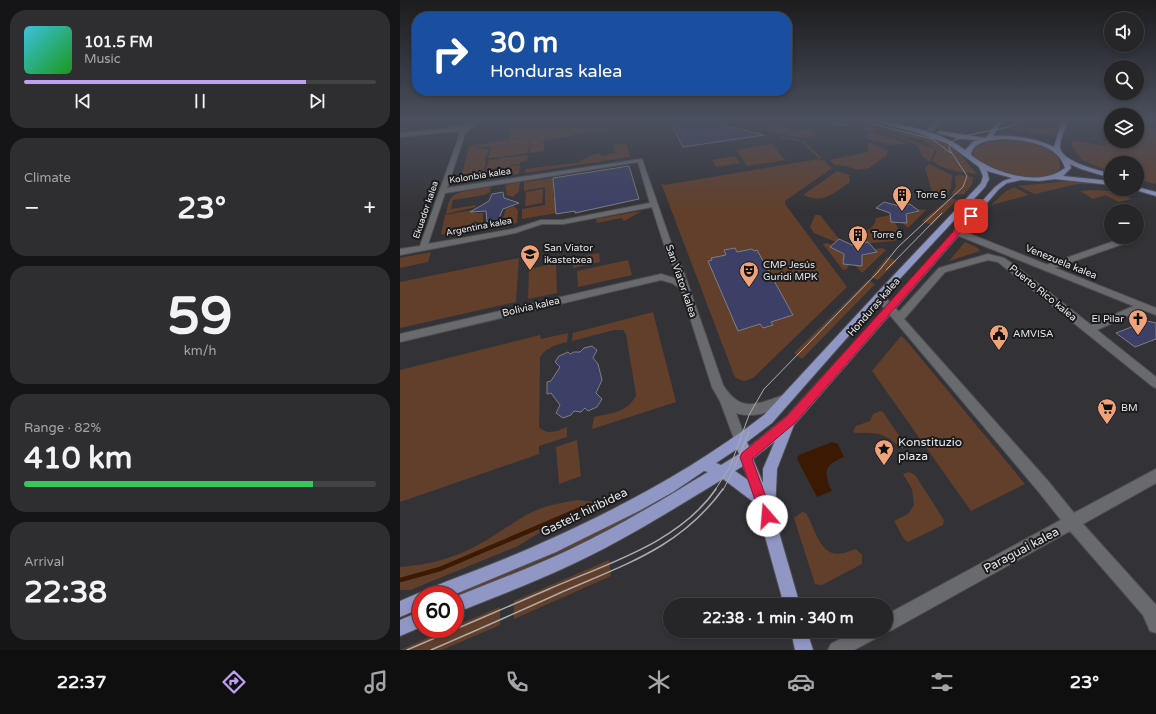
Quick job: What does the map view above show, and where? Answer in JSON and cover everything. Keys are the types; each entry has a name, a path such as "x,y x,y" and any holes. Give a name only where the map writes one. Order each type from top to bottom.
{"main road":[{"path":"961,150 982,166 1000,173 1021,178 1040,179 1055,177 1104,182"},
{"path":"1054,150 1083,168 1104,174"},
{"path":"1055,177 1062,174 1068,168 1066,159"},
{"name":"Honduras kalea","path":"740,440 768,419 879,296 987,182 982,166"},
{"name":"Honduras kalea","path":"746,457 791,420 997,188 1005,182 1021,178"},
{"path":"1144,185 1156,188"},
{"path":"1144,191 1156,194"},
{"path":"769,525 768,487 770,469 791,420"},
{"path":"740,440 762,499 790,598"},
{"name":"Gasteiz hiribidea","path":"456,586 551,547 634,506 668,488 740,440"},
{"path":"464,601 556,564 597,544 632,526 746,457"},
{"path":"704,464 722,471 740,481 762,499"},
{"path":"400,609 412,604"},
{"path":"400,628 412,623"},
{"path":"801,638 804,650"}],"street":[{"name":"Ekuador kalea","path":"423,248 455,150"},
{"name":"Kolonbia kalea","path":"442,192 640,160"},
{"name":"San Viator kalea","path":"640,160 673,260 678,267 718,387 726,401 740,440"},
{"name":"Argentina kalea","path":"400,252 515,231 541,222 563,222 654,204"},
{"name":"Venezuela kalea","path":"957,232 1156,312"},
{"path":"1046,268 1114,244"},
{"name":"Puerto Rico kalea","path":"899,318 942,270 988,257 1001,260 1156,383"},
{"path":"661,277 674,267 673,260"},
{"path":"661,277 675,280 684,287"},
{"name":"Bolivia kalea","path":"400,338 661,277"},
{"path":"879,296 1043,486 1072,523 1152,612 1156,625"},
{"path":"1089,330 1141,306"},
{"path":"726,401 738,409 751,410 769,407 784,400"},
{"name":"Paraguai kalea","path":"893,620 1156,476"},
{"path":"837,650 859,638"}],"shaded area":[{"path":"468,150 489,150 486,158 484,159 486,162 483,174 480,177 484,177 486,170 510,166 510,169 511,166 520,165 519,174 460,182"},
{"path":"490,150 528,150 528,153 501,157 501,155 500,157 488,158"},
{"path":"530,150 544,150 544,151 530,153"},
{"path":"614,150 628,150 630,157 525,173 525,169 576,163 592,155 601,153 601,156 615,153"},
{"path":"736,150 777,150 785,160 747,166"},
{"path":"810,150 814,150 822,158 819,159"},
{"path":"868,150 887,150 887,155 869,168 858,170 846,166 835,165 829,160 868,152"},
{"path":"919,150 935,150 930,162 922,156"},
{"path":"936,150 956,150 977,174 965,173 937,164 932,161 937,152"},
{"path":"974,150 1049,150 1059,159 1060,169 1052,174 1041,176 1028,177 1014,175 988,167 979,161 973,154"},
{"path":"1075,150 1156,150 1156,184 1144,181 1144,156 1104,156 1104,169 1082,160"},
{"path":"528,155 527,161 520,162 520,164 511,165 511,161 510,166 486,169 489,160"},
{"path":"735,156 740,163 716,167 712,160"},
{"path":"819,159 821,161 824,160 832,168 785,201 785,204 847,287 753,378 744,381 736,378 734,375 661,183 664,185"},
{"path":"929,164 952,175 951,188 947,195 933,196 925,168"},
{"path":"837,171 849,175 850,182 833,194 823,198 811,198 803,195"},
{"path":"959,175 973,177 972,185 964,194 951,195 956,186 955,177"},
{"path":"553,178 553,198 558,197 556,203 556,213 522,219 522,209 545,205 545,187 524,191 524,182"},
{"path":"1069,181 1098,184 1077,184 1035,194 1018,186"},
{"path":"520,182 519,191 513,197 507,195 505,185"},
{"path":"491,187 490,192 484,195 453,200 451,209 476,205 476,207 446,214 449,201 454,195"},
{"path":"1014,187 1029,195 991,205 1005,192"},
{"path":"543,189 542,203 525,206 526,192"},
{"path":"1080,191 1104,191 1104,195 1093,199"},
{"path":"1107,196 1124,196 1132,199 1119,202"},
{"path":"950,198 957,200 932,225 922,221"},
{"path":"514,206 518,210 517,223 500,227 506,209"},
{"path":"917,209 926,210 908,228 902,223 907,223 906,215 919,212"},
{"path":"472,210 475,213 483,213 483,230 452,236 441,234 445,215"},
{"path":"642,211 624,221 621,218 597,223 596,219"},
{"path":"815,215 820,215 839,239 836,242 814,233 810,227"},
{"path":"890,215 891,221 895,222 900,234 895,241 859,244 858,234 872,226 876,221 876,218"},
{"path":"965,242 978,248 980,251 949,261"},
{"path":"827,243 833,245 831,247 844,255 844,264 849,265 847,269 843,270 823,244"},
{"path":"882,248 886,250 862,273 855,265 862,266 862,256 877,252 875,249"},
{"path":"431,252 428,262 400,268 400,258"},
{"path":"599,253 600,262 573,268 573,258"},
{"path":"887,257 897,261 878,280 871,277"},
{"path":"519,258 516,302 400,328 400,282"},
{"path":"628,260 632,275 578,287 577,271"},
{"path":"556,263 557,293 528,299 529,269"},
{"path":"868,280 875,284 802,359 794,353"},
{"path":"653,312 676,402 592,429 594,417 624,409 633,401 636,395 626,334 623,330 614,330 572,341 573,333"},
{"path":"568,333 567,342 552,347 545,351 540,357 539,427 542,430 549,432 567,427 567,437 539,446 539,454 400,502 400,370 540,335 541,339"},
{"path":"901,336 1025,484 971,511 872,371"},
{"path":"880,411 883,412 906,446 905,448 900,448 890,439 880,434 855,433 853,431 856,426 870,421 873,414"},
{"path":"577,440 581,476 559,484 556,447"},
{"path":"832,442 838,444 844,457 832,463 827,470 827,479 832,491 817,497 797,459 799,455"},
{"path":"909,472 915,475 944,520 943,525 908,542 904,539 894,521 908,514 914,505 912,489 903,474"},
{"path":"665,494 667,498 605,533 464,594 464,587"},
{"path":"577,500 594,502 595,505 548,527 518,546 420,586 412,586 412,589 410,590 400,590 400,567 430,563 467,551 521,518 534,511 552,505"},
{"path":"802,512 806,513 818,538 826,549 831,553 838,554 856,549 862,555 862,564 822,585 815,584 794,518"},
{"path":"609,560 611,576 514,619 514,601"},
{"path":"500,607 500,625 442,650 400,650 427,638 464,638 464,622"}],"building":[{"path":"629,166 639,199 575,213 575,211 556,214 553,178"},
{"path":"503,192 504,198 519,203 503,209 498,220 487,222 486,211 470,212 489,201 492,194"},
{"name":"Torre 5","path":"884,202 899,206 910,204 919,211 906,214 907,223 891,222 890,213 876,208"},
{"name":"Torre 6","path":"839,239 852,245 868,242 877,252 862,255 862,266 843,264 844,254 830,247"},
{"name":"CMP Jesús Guridi MPK","path":"735,248 737,252 752,249 754,251 757,250 793,315 771,322 773,325 763,328 760,324 738,331 708,261 712,260 711,258 726,255 724,250"},
{"name":"El Pilar","path":"1147,321 1156,323 1156,339 1135,347 1116,333"},
{"path":"592,346 597,350 593,358 598,364 602,380 596,393 602,399 597,407 588,411 585,408 581,412 574,411 571,415 563,418 556,413 560,405 551,393 547,394 547,382 551,381 560,367 555,362 559,356 568,352 570,354 580,352 584,348"}],"waterway":[{"path":"400,580 440,569 590,505"}],"tram line":[{"path":"947,150 951,153"},
{"path":"715,490 730,467 749,415 764,389 878,272 898,247 963,187 967,176 950,150"},
{"path":"886,270 942,213"},
{"path":"723,490 733,471 749,432"},
{"path":"407,650 640,550 662,538 682,524 701,508 716,489"},
{"path":"431,650 651,552 689,526 707,509 723,489"}],"place":[{"name":"Torre 5","path":"902,212"},
{"name":"Torre 6","path":"858,252"},
{"name":"San Viator ikastetxea","path":"530,271"},
{"name":"CMP Jesús Guridi MPK","path":"749,288"},
{"name":"El Pilar","path":"1138,336"},
{"name":"AMVISA","path":"999,351"},
{"name":"BM","path":"1107,425"},
{"name":"Konstituzio plaza","path":"884,466"}],"route":[{"path":"767,516 746,457 791,420 971,216"}]}
